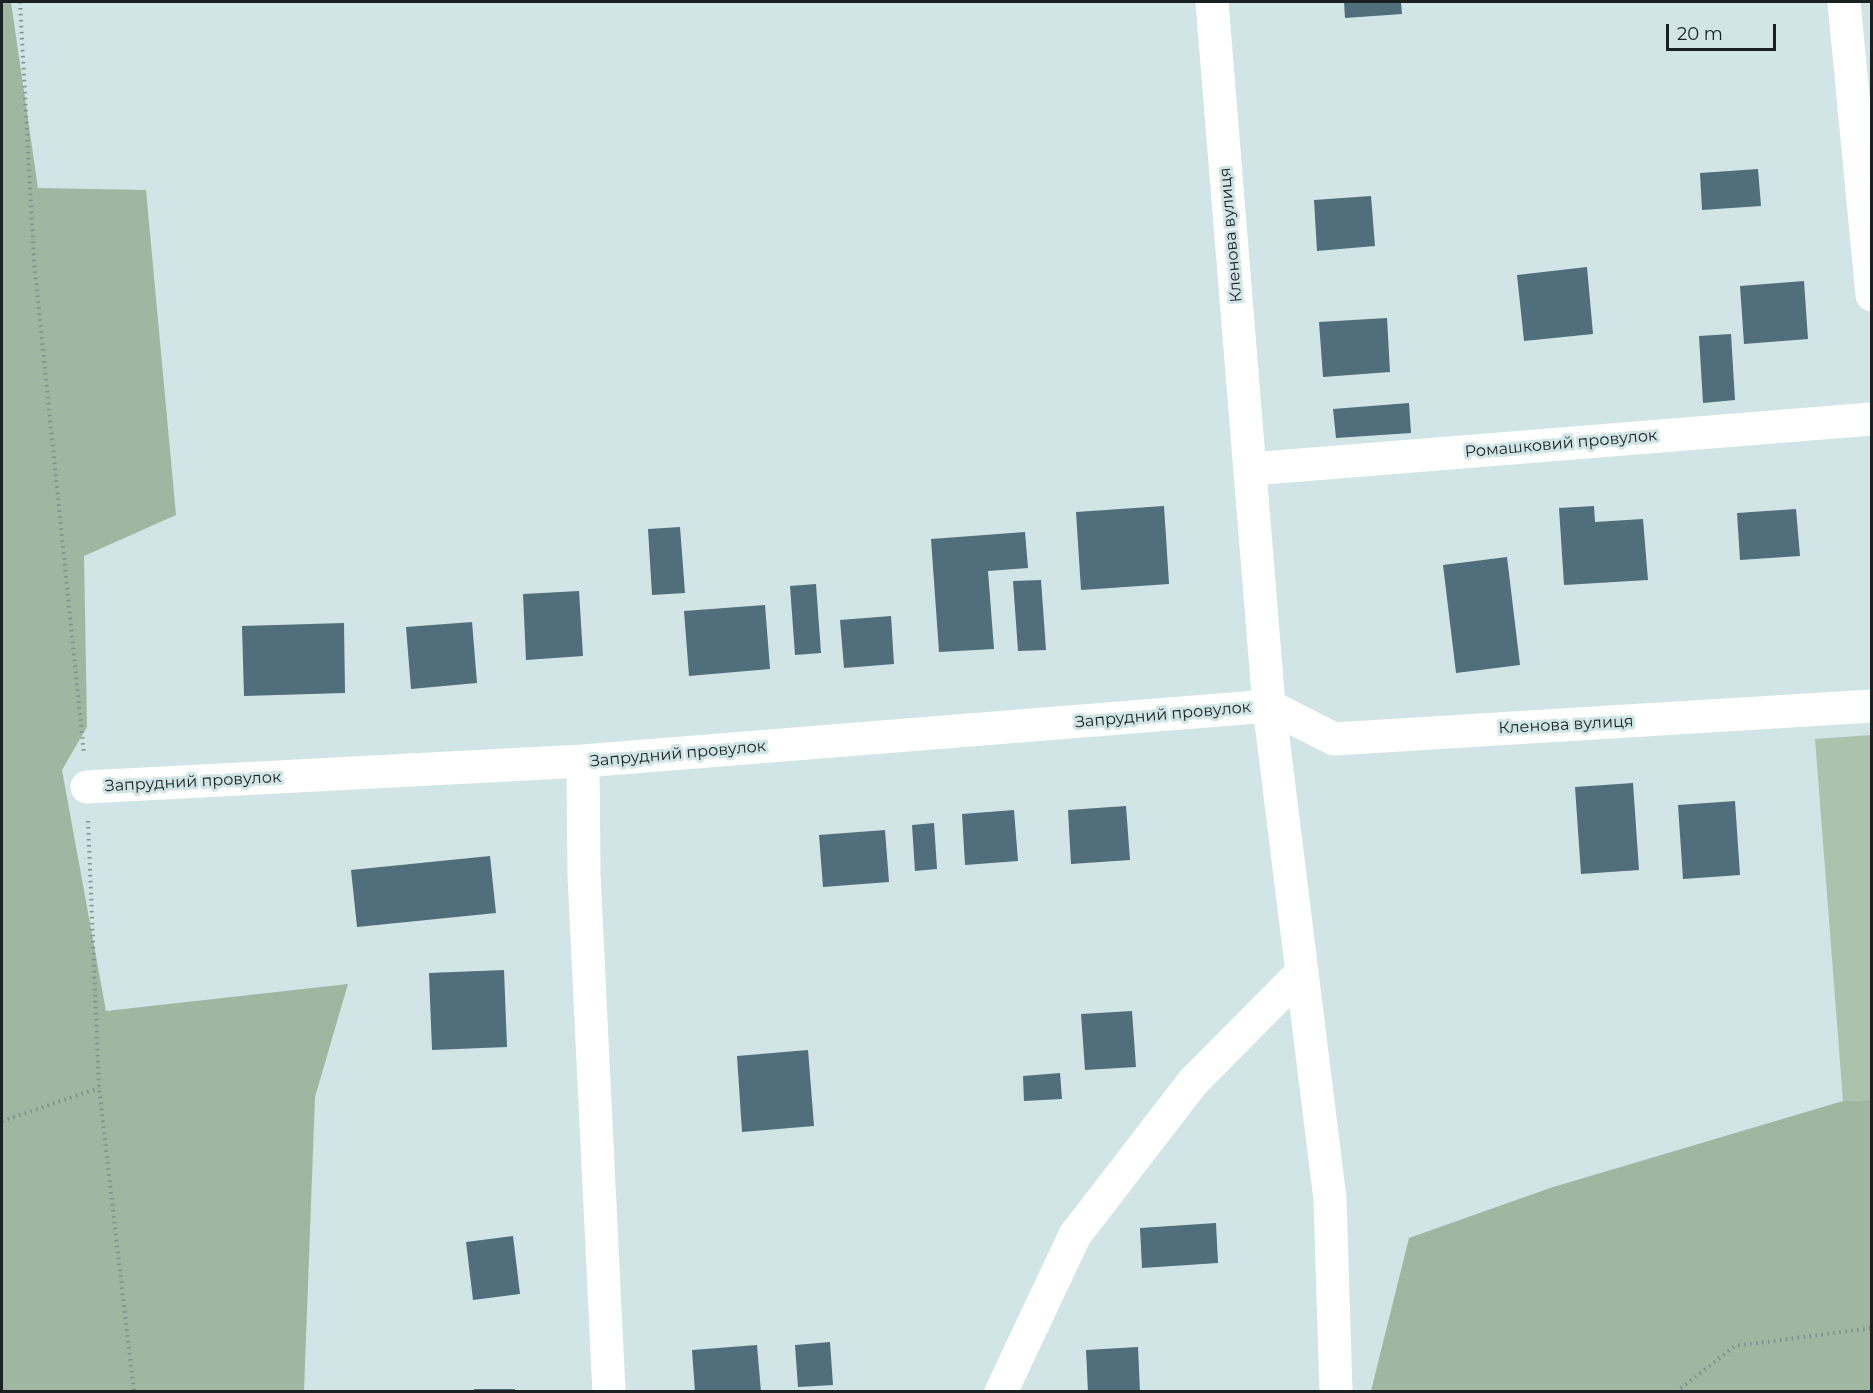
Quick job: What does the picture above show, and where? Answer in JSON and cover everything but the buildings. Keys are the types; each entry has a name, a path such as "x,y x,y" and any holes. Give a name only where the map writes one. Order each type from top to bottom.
{"street":[{"name":"Кленова вулиця","path":"1212,2 1269,706 1330,1199 1336,1392"},
{"path":"1844,2 1872,296"},
{"name":"Ромашковий провулок","path":"1251,469 1872,419"},
{"name":"Запрудний провулок","path":"87,787 583,761 1269,706"},
{"name":"Кленова вулиця","path":"1269,706 1334,739 1872,706"},
{"path":"583,761 584,875 609,1392"},
{"path":"1001,1392 1075,1235 1193,1082 1302,972"}],"path":[{"path":"21,2 34,261 87,787 99,1088 134,1392"},
{"path":"2,1121 99,1088"},
{"path":"1676,1392 1735,1346 1872,1328"}],"green space":[{"path":"2,2 11,2 38,188 146,190 176,515 84,556 87,727 62,770 106,1011 348,984 315,1097 304,1391 2,1391"},
{"path":"1871,735 1871,1100 1843,1101 1815,739"},
{"path":"1871,1100 1871,1391 1371,1391 1409,1238 1550,1188 1843,1101"}]}
